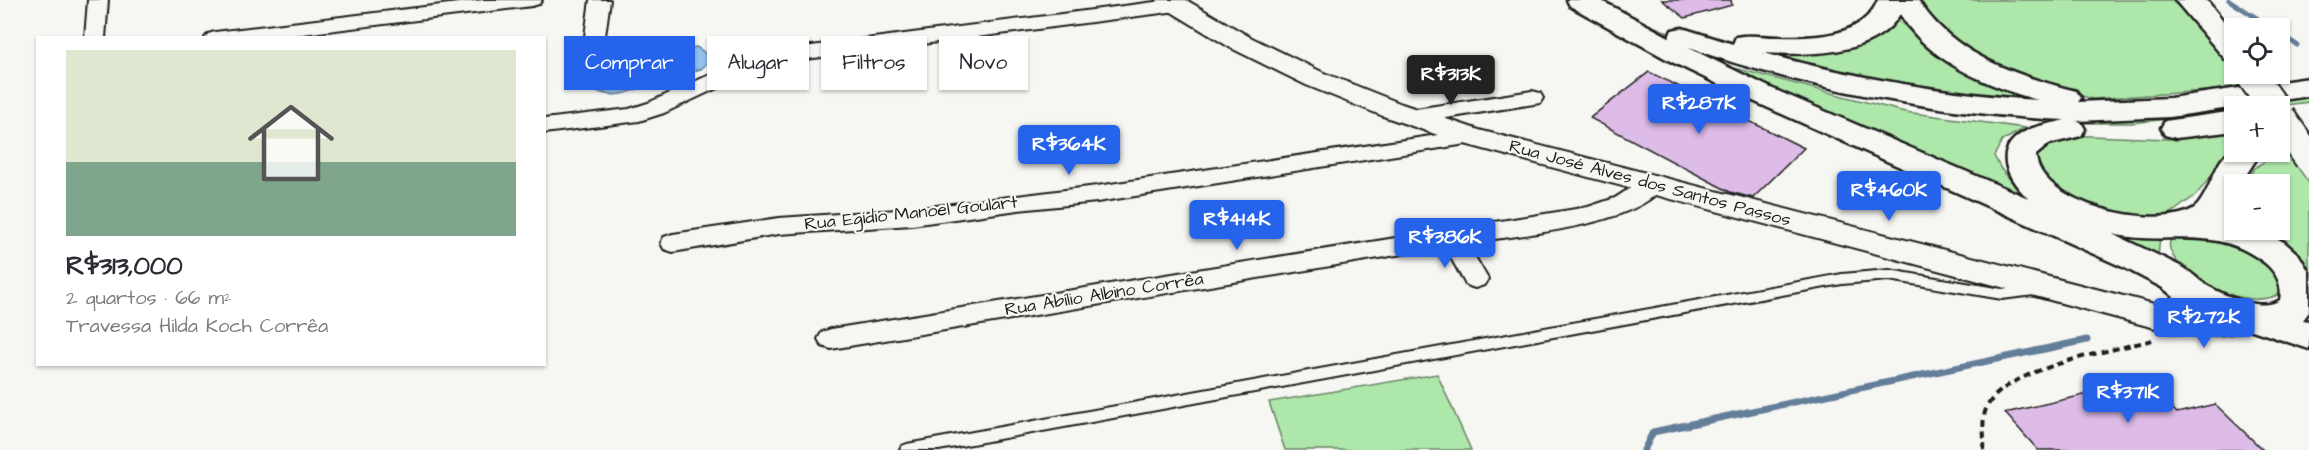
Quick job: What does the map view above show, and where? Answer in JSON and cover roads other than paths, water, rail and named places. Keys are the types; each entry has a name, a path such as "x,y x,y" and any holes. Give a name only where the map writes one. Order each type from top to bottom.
{"main road":[{"path":"1580,0 1698,53 1865,99 1966,116 2070,129 2143,131 2224,122"},
{"path":"1604,0 1633,22 1763,95 2065,225 2178,282 2216,305 2309,335"},
{"path":"1633,22 1725,40 1775,46 1798,46 1833,42 1858,35 1883,18 1890,0"},
{"path":"1905,0 1912,14 1947,47 1993,74 2058,96 2124,111"},
{"path":"2188,0 2199,9 2224,40"},
{"path":"1633,22 1764,63 1835,80 1905,93 2026,109 2124,111 2170,107 2309,87"},
{"path":"2290,113 2309,109"},
{"path":"2070,129 2037,137 2020,152 2021,165 2030,181 2040,192 2082,214 2127,226 2217,227 2240,234 2272,252 2294,273 2300,287 2300,299 2297,306 2284,315 2255,316"},
{"path":"2290,130 2309,158"},
{"path":"2290,147 2309,150"},
{"path":"2178,282 2164,260 2162,243 2165,237 2181,225 2205,217 2211,211 2237,162"}],"street":[{"path":"95,36 98,0"},
{"path":"232,36 532,0"},
{"path":"595,36 600,0"},
{"path":"546,126 631,116 656,108 725,76 788,55 1173,3"},
{"name":"Rua José Alves dos Santos Passos","path":"1173,3 1277,62 1323,83 1409,117 1471,136 2151,315 2214,324 2238,322 2255,316"},
{"path":"1409,117 1532,98"},
{"name":"Rua Egídio Manoel Goulart","path":"673,243 779,226 912,217 1018,202 1097,194 1471,136"},
{"name":"Rua Abílio Albino Corrêa","path":"831,339 1452,238 1609,210 1638,198 1654,183"},
{"path":"1452,238 1475,279"},
{"path":"2151,315 2176,300 2178,282"}],"lane":[{"path":"907,450 1842,279 1889,275 2002,294 2044,288"}],"water":[{"path":"695,47 703,51 707,63 701,69 695,71"},
{"path":"597,90 636,90 613,95"}],"waterway":[{"path":"2229,0 2257,18"},
{"path":"2290,40 2297,45"},
{"path":"1644,450 1653,432 2087,340"}]}
